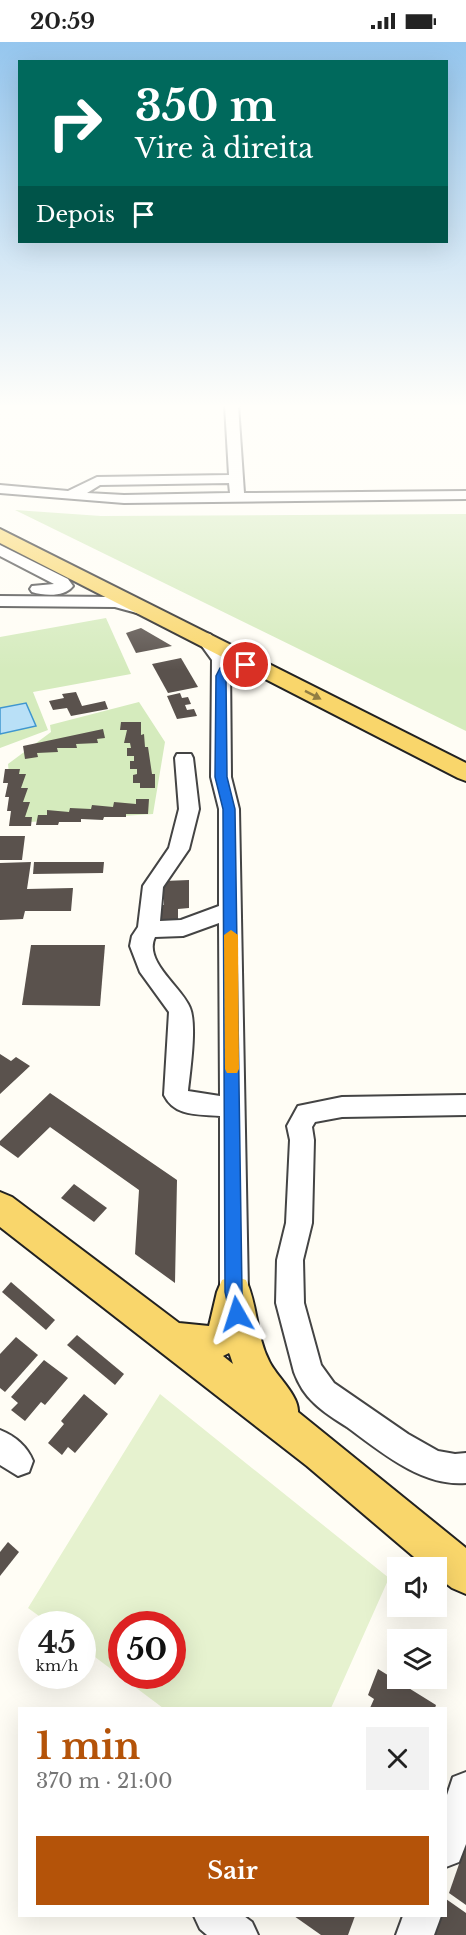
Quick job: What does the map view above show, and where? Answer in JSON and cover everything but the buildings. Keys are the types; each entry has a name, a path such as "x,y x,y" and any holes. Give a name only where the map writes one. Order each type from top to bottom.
{"main road":[{"path":"0,535 466,773"},
{"path":"0,1207 236,1387 461,1566"},
{"path":"171,1339 198,1345 213,1343 224,1338 229,1324 234,1292"},
{"path":"234,1292 236,1387"},
{"path":"234,1292 240,1335 253,1372 278,1408 320,1453"}],"street":[{"path":"43,493 70,496 237,498 466,495"},
{"path":"70,496 75,493"},
{"path":"237,493 237,498"},
{"path":"0,550 62,582 65,586 56,589 0,588"},
{"path":"39,601 80,593 85,585 85,577"},
{"path":"0,601 116,602 153,612"},
{"path":"204,639 219,654 222,666 221,777 229,809 234,1292"},
{"path":"221,676 224,670 233,664 261,669"},
{"path":"184,758 189,809 179,849 153,886 149,928 143,936 141,946 144,957 180,1010 176,1095 185,1103 232,1107"},
{"path":"149,928 183,928 231,910"},
{"path":"466,1105 342,1107 323,1108 307,1113 299,1126 302,1140 299,1223 290,1260 290,1303 308,1372 324,1393 398,1445 434,1466 455,1470 466,1468"},
{"path":"447,1846 466,1790"},
{"path":"214,1917 239,1935"},
{"path":"415,1935 422,1917"}],"green space":[{"path":"15,510 101,516 466,514 466,731"},
{"path":"106,618 131,674 33,692 48,730 0,748 0,637"},
{"path":"139,702 165,742 153,814 14,823 8,764 51,732 50,725"},
{"path":"160,1394 387,1576 387,1582 331,1707 162,1707 138,1689 186,1689 186,1611 108,1611 108,1667 96,1658 96,1611 32,1611 28,1608"}],"water":[{"path":"26,703 36,726 0,734 0,708"}],"slow traffic":[{"path":"231,935 232,1069"}],"route":[{"path":"237,1314 234,1292 229,809 221,777 221,676 224,670 233,664 246,665"}]}
